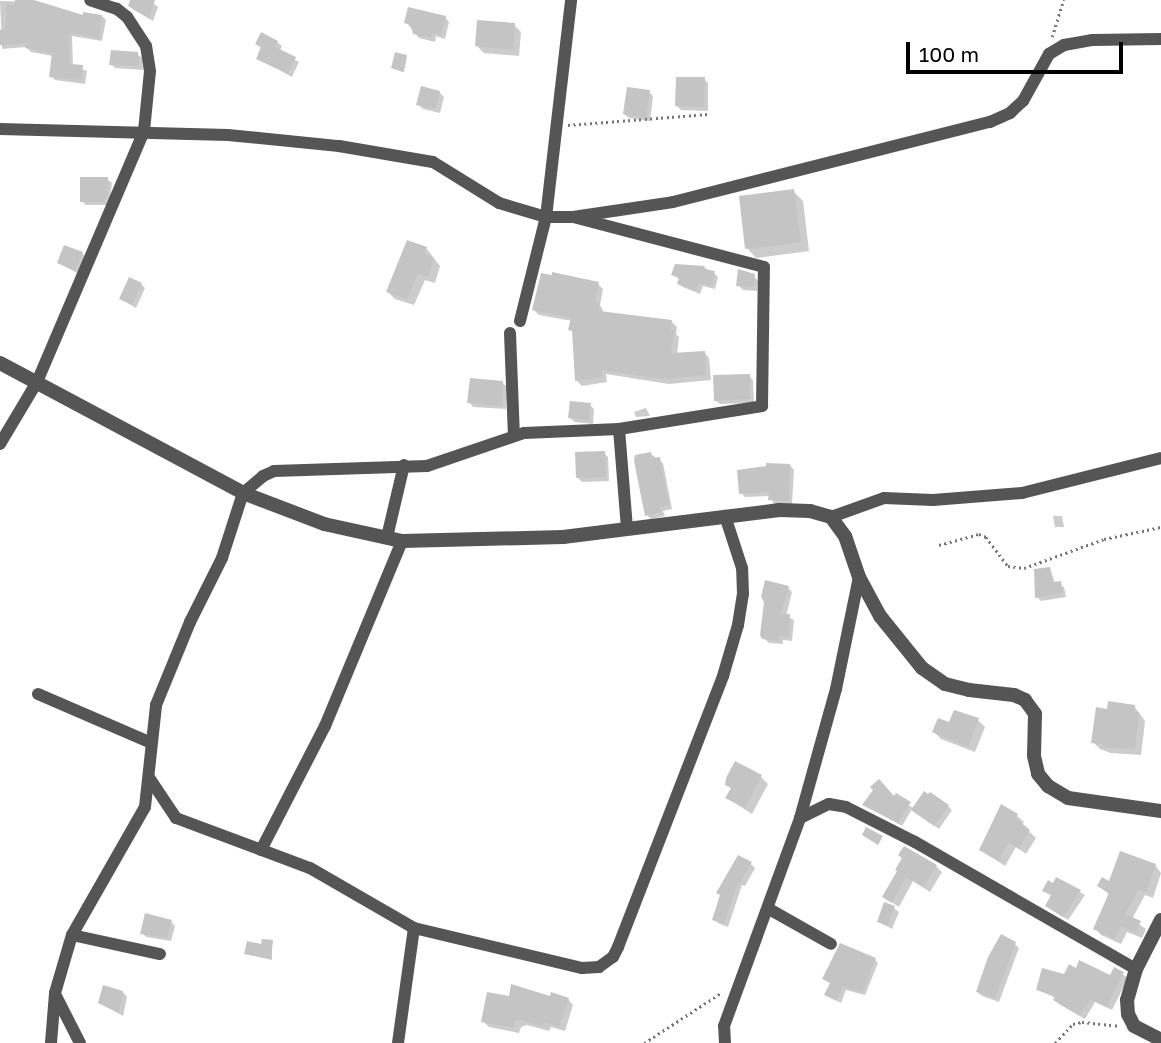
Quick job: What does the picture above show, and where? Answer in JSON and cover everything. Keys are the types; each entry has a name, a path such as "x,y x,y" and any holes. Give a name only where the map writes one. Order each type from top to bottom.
{"street":[{"path":"0,444 37,382 144,131 150,71 146,46 127,17 117,9 90,0"},
{"path":"520,321 546,217 572,0"},
{"path":"0,129 144,131 242,136 408,157 433,162 499,203 546,217 573,217 673,202 764,181 866,151 990,122 1010,113 1023,101 1049,54 1074,42 1161,39"},
{"path":"51,1043 55,993 72,935 145,807 156,705 164,681 222,558 243,493 263,476 274,471 427,466 448,461 514,435 619,429 762,406 764,267 573,217"},
{"path":"510,333 514,435"},
{"path":"0,363 243,493 324,524 402,541 538,538 779,510 810,511 831,517 884,498 933,500 1022,493 1161,458"},
{"path":"619,429 627,529"},
{"path":"387,537 404,465"},
{"path":"150,779 176,818 310,868 414,928 582,968 599,967 613,957 681,789 723,676 738,625 743,594 742,568 724,516"},
{"path":"831,517 845,536 859,577 880,616 922,668 945,684 969,690 1014,695 1025,700 1035,714 1034,756 1038,774 1048,786 1068,798 1161,811"},
{"path":"261,850 326,726 402,541"},
{"path":"725,1043 724,1026 769,909 800,818 836,689 859,577"},
{"path":"38,694 151,743"},
{"path":"800,818 829,804 845,807 926,848 1136,969"},
{"path":"769,909 831,944"},
{"path":"1161,920 1136,969 1127,1000 1128,1014 1134,1026 1161,1040"},
{"path":"398,1043 414,928"},
{"path":"72,935 160,954"},
{"path":"55,993 80,1043"}],"path":[{"path":"1049,54 1063,0"},
{"path":"558,126 709,114"},
{"path":"939,545 979,534 986,537 1008,566 1018,569 1048,561 1104,539 1161,527"},
{"path":"644,1043 742,981"},
{"path":"1055,1043 1065,1029 1082,1022 1134,1026"}],"building":[{"path":"15,0 34,0 83,15 83,12 102,15 99,38 69,33 70,64 83,65 82,80 49,77 52,53 25,48 26,44 0,45 0,30 5,29 7,4 15,5"},
{"path":"130,0 155,0 149,18 128,6"},
{"path":"408,7 446,16 441,35 432,33 431,38 413,34 411,25 404,23"},
{"path":"477,20 515,23 513,50 475,46"},
{"path":"261,32 278,41 275,47 296,57 288,74 256,59 261,47 255,44"},
{"path":"111,50 138,52 139,66 109,65"},
{"path":"395,52 407,55 403,72 391,68"},
{"path":"676,77 705,77 704,107 675,106"},
{"path":"421,86 440,91 436,109 416,105"},
{"path":"627,87 650,90 646,118 623,114"},
{"path":"80,177 108,177 108,193 104,202 80,202"},
{"path":"794,189 801,242 745,249 739,196"},
{"path":"407,240 427,247 424,254 434,258 428,277 418,274 407,299 386,292"},
{"path":"64,245 83,252 75,271 57,263"},
{"path":"675,264 705,266 704,269 715,271 711,286 699,283 696,291 677,284 679,278 671,275"},
{"path":"738,269 755,274 754,287 736,286"},
{"path":"552,272 599,282 595,302 600,303 599,311 672,320 671,330 675,330 671,353 705,351 706,375 662,379 602,370 602,377 575,381 572,331 568,330 571,318 532,310 541,273 552,275"},
{"path":"129,277 142,283 132,305 119,299"},
{"path":"750,374 750,399 714,401 713,375"},
{"path":"470,378 503,381 502,406 467,403"},
{"path":"570,401 591,403 589,420 568,418"},
{"path":"605,451 606,477 576,478 575,452"},
{"path":"651,452 652,458 660,457 669,505 660,507 661,512 645,516 634,461 635,455"},
{"path":"766,463 790,464 789,501 768,500 769,492 739,494 737,470 766,466"},
{"path":"1050,567 1052,582 1061,581 1063,593 1035,598 1034,569"},
{"path":"765,580 789,586 781,614 790,614 789,637 780,636 779,641 762,639 760,635 764,602 761,597"},
{"path":"1108,701 1135,705 1134,712 1139,712 1135,749 1102,747 1102,744 1091,743 1096,707 1107,709"},
{"path":"954,710 979,718 968,747 932,732 938,718 949,722"},
{"path":"735,761 762,775 745,808 725,798 731,788 725,785 726,778"},
{"path":"879,779 894,796 896,793 911,802 898,823 862,805 873,790 870,787"},
{"path":"924,791 949,805 934,826 911,810"},
{"path":"1001,804 1018,814 1016,818 1030,830 1019,849 1009,842 998,861 979,850"},
{"path":"866,827 883,836 878,845 862,835"},
{"path":"904,846 937,865 923,887 906,877 892,903 882,897 897,871 895,870 902,858 898,855"},
{"path":"1120,851 1156,864 1146,892 1138,890 1125,914 1141,921 1135,933 1121,926 1115,939 1093,929 1109,893 1097,886 1102,877 1109,881"},
{"path":"738,855 752,862 740,883 738,882 724,924 712,920 720,895 716,893"},
{"path":"1056,877 1081,890 1063,917 1045,906 1051,895 1042,891 1048,880 1053,883"},
{"path":"884,902 895,906 888,926 877,922"},
{"path":"145,913 172,920 167,938 140,934"},
{"path":"1001,934 1016,942 995,998 976,992 988,957"},
{"path":"262,939 273,940 271,959 244,954 247,941 261,944"},
{"path":"840,943 876,958 862,993 843,987 837,1001 824,995 830,983 822,979"},
{"path":"1079,960 1110,975 1114,967 1124,972 1107,1007 1090,999 1080,1016 1053,1000 1055,996 1036,990 1042,968 1064,974 1069,964 1076,968"},
{"path":"511,984 550,996 551,992 569,998 559,1027 545,1022 543,1026 521,1020 515,1021 514,1028 481,1022 487,992 509,996"},
{"path":"103,985 123,991 119,1013 98,1003"}]}
